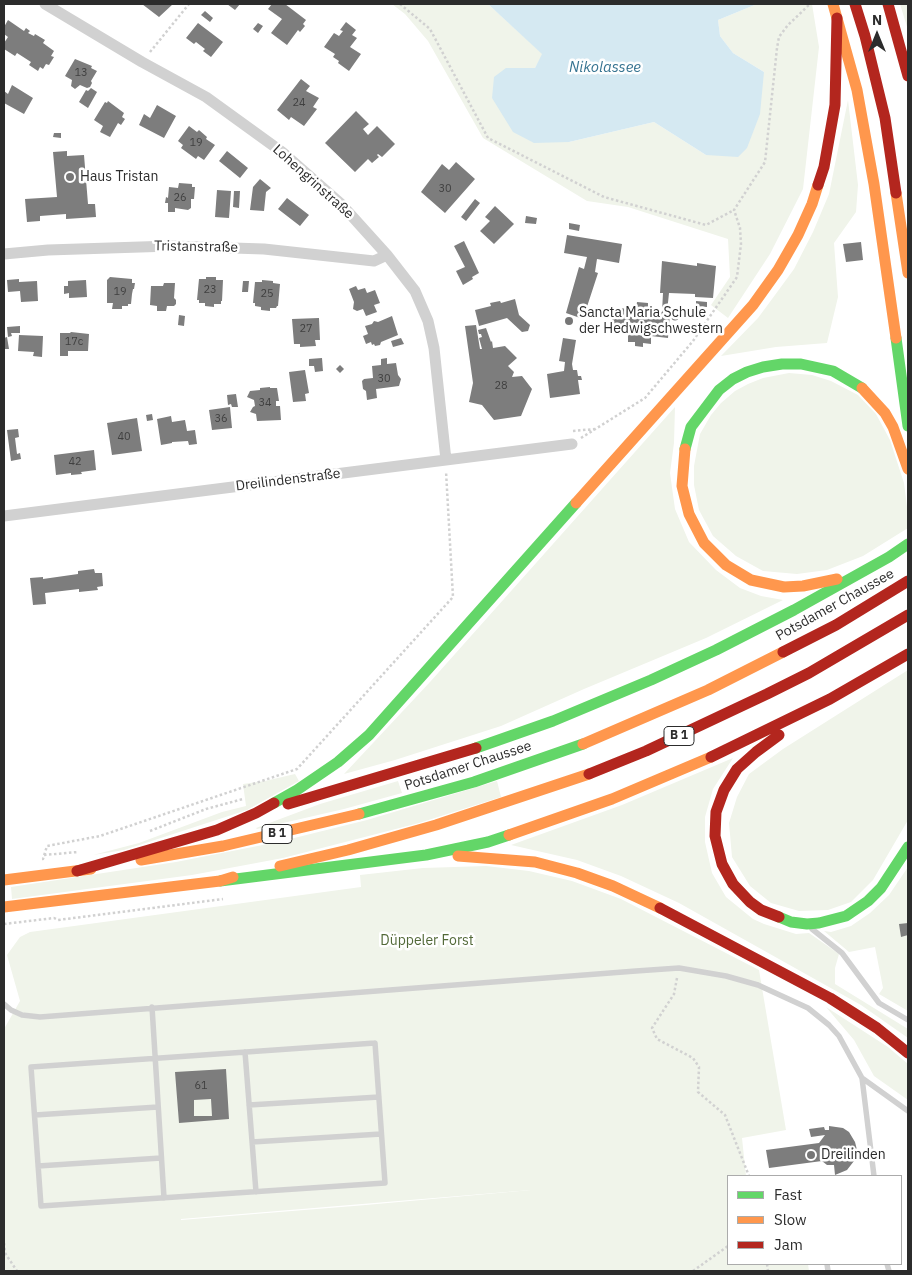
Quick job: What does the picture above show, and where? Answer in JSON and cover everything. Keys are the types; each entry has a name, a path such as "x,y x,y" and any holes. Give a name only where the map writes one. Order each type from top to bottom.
{"main road":[{"path":"833,4 857,90 874,184 908,426"},
{"path":"855,4 866,36 885,118 908,273"},
{"path":"888,4 908,76"},
{"path":"76,871 217,830 256,813 297,790 338,762 369,735 753,305 778,270 798,235 812,204 824,167 835,105 837,18"},
{"path":"889,557 846,577 821,583 784,587 751,580 726,565 704,543 696,529 689,514 682,486 683,454 691,428 699,415 719,390 733,379 763,367 801,364 833,371 862,388 885,413 893,427 908,470"},
{"path":"256,813 405,770 554,721 716,650 794,610 889,557 908,544"},
{"name":"Potsdamer Chaussee","path":"4,880 76,871 223,846 406,802 517,768 593,740 708,690 836,625 908,581"},
{"name":"B 1","path":"4,907 220,880 348,850 436,825 526,796 646,751 767,694 809,673 908,615"},
{"path":"220,880 426,856 488,842 612,799 729,749 830,699 908,654"},
{"path":"830,699 764,745 737,769 730,778 719,801 715,824 718,851 722,864 733,884 742,895 761,910 777,918 807,924 819,923 846,916 868,901 889,878 908,847"},
{"path":"426,856 481,857 535,862 577,873 613,886 652,903 830,998 877,1028 908,1053"}],"street":[{"name":"Lohengrinstraße","path":"45,4 142,62 206,97 282,152 341,204 387,255 415,291 428,322 434,348 446,460"},
{"name":"Tristanstraße","path":"4,254 172,246 264,250 374,261 387,255"},
{"name":"Dreilindenstraße","path":"4,516 572,444"}],"lane":[{"path":"807,924 842,953 879,1003 908,1020"},
{"path":"4,1004 22,1015 40,1017 679,968 726,976 758,985 808,1008 840,1036 862,1078 874,1175"},
{"path":"152,1008 164,1198"},
{"path":"375,1043 385,1183 41,1206 31,1067 155,1058 375,1043"},
{"path":"245,1052 256,1192"},
{"path":"862,1078 908,1111"},
{"path":"249,1105 379,1097"},
{"path":"35,1115 158,1107"},
{"path":"252,1142 381,1134"},
{"path":"38,1166 161,1158"}],"path":[{"path":"150,52 189,4"},
{"path":"400,4 430,29 488,138 604,198 706,225 734,210 765,162 777,48 780,37 810,4"},
{"path":"572,444 645,398 693,342 737,277 741,244 740,228 734,210"},
{"path":"86,850 44,856 47,846 100,836 297,769 453,597 446,460"},
{"path":"148,832 206,808 243,799"},
{"path":"4,924 54,918 58,920 224,899"},
{"path":"679,968 674,994 652,1028 657,1039 693,1058 699,1067 698,1092 725,1115 749,1175"},
{"path":"4,1243 5,1253 18,1271"},
{"path":"693,1271 727,1247"}],"green space":[{"path":"392,4 488,4 543,54 535,68 506,68 569,142 654,122 706,155 764,72 733,53 720,36 718,20 757,4 812,4 819,47 803,189 770,254 728,318 711,305 730,277 728,239 628,207 587,201 483,138 428,41 405,14"},
{"path":"900,4 908,4 908,30"},
{"path":"848,100 858,185 856,212 834,243 838,297 827,343 776,347 721,356 758,318 794,269 813,232 829,194"},
{"path":"789,373 812,375 831,381 858,395 876,414 890,440 904,483 908,515 908,528 863,556 827,570 797,574 763,571 736,556 713,536 699,510 694,485 694,466 700,434 711,415 721,403 735,391 748,384 763,378"},
{"path":"675,407 674,443 670,473 675,509 689,542 716,570 740,588 761,596 783,600 706,638 501,726 395,760 344,774 430,682"},
{"path":"908,670 908,820 873,880 851,902 828,910 799,911 771,903 750,886 732,857 729,823 737,797 749,774 783,749"},
{"path":"733,758 713,789 705,817 705,842 712,873 726,897 753,919 796,934 809,933 839,954 835,968 835,984 908,1029 908,1038 861,1005 679,903 621,876 577,860 511,845 622,805"},
{"path":"295,774 299,781 247,810 124,850 93,855 139,843 222,812 246,806 243,784"},
{"path":"398,781 402,793 344,809 256,828 320,804"},
{"path":"497,781 501,797 419,823 283,858 192,875 12,899 11,887 176,862 278,842 367,820"},
{"name":"Düppeler Forst","path":"486,866 529,871 572,881 621,899 759,970 786,1130 742,1138 746,1175 727,1175 727,1265 808,1265 809,1271 4,1271 4,1029 20,1001 7,955 20,937 30,932 361,887 360,875 423,868","holes":["531,1190 366,1205 181,1219"]},
{"path":"908,867 908,1011 879,994 883,988 875,947 849,952 824,931 831,932 851,926 870,913 889,895"},
{"path":"826,1007 888,1047 908,1064 908,1100 874,1076 854,1040"}],"water":[{"name":"Nikolassee","path":"488,4 757,4 718,20 720,36 733,53 764,72 760,114 747,148 738,157 706,155 654,122 569,142 534,143 513,132 492,98 494,77 506,68 535,68 542,54"}],"building":[{"path":"142,4 173,4 159,17"},
{"path":"227,4 240,4 235,10"},
{"path":"272,4 285,4 306,20 303,24 305,26 300,32 298,30 287,45 271,33 282,19 268,9"},
{"path":"205,11 213,18 210,22 201,15"},
{"path":"8,20 24,31 26,28 30,31 28,33 34,36 35,34 45,40 43,43 54,51 51,56 54,57 49,65 46,64 43,69 40,67 38,71 29,65 31,62 17,53 15,56 4,49 4,43 8,37 4,34 4,27"},
{"path":"346,22 356,30 352,35 357,38 350,47 361,54 349,71 333,57 335,54 324,47 334,33 339,36 343,31 340,30"},
{"path":"198,23 223,42 211,57 196,42 194,44 186,38"},
{"path":"258,23 263,26 258,33 253,29"},
{"path":"75,59 92,66 91,68 97,71 90,87 87,88 80,85 75,89 71,86 72,80 65,76"},
{"path":"301,79 310,86 306,91 319,98 313,107 317,109 304,126 291,117 289,120 277,110"},
{"path":"12,85 33,98 24,114 4,103 4,91 8,94"},
{"path":"91,88 97,92 88,108 79,102 86,90 88,91"},
{"path":"108,101 124,113 122,117 125,119 121,125 118,123 110,137 100,132 103,126 94,120 105,102 107,103"},
{"path":"157,105 176,116 164,138 139,125 144,114 150,118"},
{"path":"356,111 369,124 363,129 368,135 377,126 395,144 382,157 378,154 379,157 372,163 368,159 355,172 325,143"},
{"path":"189,126 197,132 199,130 207,137 206,139 215,145 204,160 198,156 196,159 181,148 183,145 178,141"},
{"path":"54,133 61,133 61,138 53,137"},
{"name":"Haus Tristan","path":"67,151 67,156 84,155 88,204 95,204 96,217 66,219 66,214 40,216 40,221 27,222 25,199 57,197 53,152"},
{"path":"227,151 248,168 240,178 219,161"},
{"path":"456,162 475,179 445,213 421,192 442,164 449,170"},
{"path":"260,179 271,188 266,192 264,211 250,210 253,187"},
{"path":"179,183 192,184 192,187 195,187 194,199 191,199 191,208 188,210 175,208 175,212 168,212 168,203 165,203 166,197 168,198 169,187 178,188"},
{"path":"217,190 231,191 229,218 215,217"},
{"path":"234,191 240,191 239,208 233,207"},
{"path":"287,198 309,215 300,226 278,209"},
{"path":"475,199 480,203 466,221 461,217"},
{"path":"495,206 514,224 494,244 480,231 490,221 485,217"},
{"path":"526,216 537,218 536,224 525,223"},
{"path":"569,223 580,225 579,231 569,229"},
{"path":"567,235 622,244 619,263 597,259 595,272 598,273 583,319 566,313 579,267 584,269 587,257 564,253"},
{"path":"464,241 479,273 463,285 456,271 465,267 454,246"},
{"path":"861,242 863,260 846,262 843,244"},
{"path":"662,261 697,266 697,263 716,266 713,298 695,297 695,294 669,293 667,312 670,313 668,338 651,336 651,344 643,343 643,347 635,346 635,342 628,342 628,334 611,333 613,308 636,309 637,302 648,303 648,310 662,312 663,293 660,293"},
{"path":"110,277 132,279 132,283 135,283 131,304 122,306 122,309 112,309 113,303 107,303 107,280"},
{"path":"206,277 216,277 216,280 223,280 221,304 214,304 214,307 205,306 205,303 199,303 199,300 197,300 199,279 206,279"},
{"path":"19,279 19,282 37,281 38,301 21,302 20,291 8,292 7,280"},
{"path":"86,280 87,297 69,298 69,293 64,294 64,286 68,286 68,281"},
{"path":"262,280 280,284 278,306 270,308 270,311 261,310 261,307 255,306 255,303 253,303 255,282 262,282"},
{"path":"243,281 249,281 248,292 242,292"},
{"path":"164,283 175,283 174,298 176,304 174,306 167,306 166,311 157,311 157,306 150,305 151,286 163,286"},
{"path":"356,286 358,290 365,288 367,293 375,290 380,303 374,305 377,312 366,316 363,309 357,311 353,309 354,302 349,289"},
{"path":"515,299 519,315 530,325 528,331 522,332 507,318 479,326 475,310 491,306 490,303 500,301 501,303"},
{"path":"696,301 707,302 707,307 696,306"},
{"path":"675,313 679,317 675,321 671,317"},
{"path":"179,315 185,316 184,326 178,325"},
{"path":"392,316 398,335 381,342 380,345 372,345 371,342 366,344 363,336 368,334 365,326 372,324 374,321 378,322"},
{"path":"319,318 320,340 315,340 316,346 300,347 300,344 294,344 292,319"},
{"path":"476,325 480,349 482,349 479,338 482,337 478,330 486,328 493,348 505,346 517,358 508,366 514,372 512,377 522,376 532,389 521,416 494,420 482,405 469,402 473,383 465,326"},
{"path":"20,326 20,333 11,333 12,336 8,337 7,327"},
{"path":"60,333 89,334 88,351 68,351 68,356 60,356"},
{"path":"19,335 43,336 42,357 33,356 34,352 18,351"},
{"path":"7,337 9,349 4,349 4,338"},
{"path":"401,338 404,344 393,347 391,341"},
{"path":"563,338 576,340 572,364 573,370 577,370 578,376 581,376 582,380 578,380 580,394 550,398 547,374 564,371 565,362 559,361"},
{"path":"322,358 323,371 315,372 314,366 309,366 309,359"},
{"path":"387,358 387,364 396,363 398,375 401,379 399,386 376,389 377,398 367,400 362,381 373,378 372,366 381,365 381,359"},
{"path":"340,365 344,369 340,373 336,369"},
{"path":"305,370 309,393 305,394 306,401 293,402 289,372"},
{"path":"270,387 277,388 279,401 276,401 276,406 280,406 281,420 257,421 256,414 250,412 255,406 254,400 247,397 250,391"},
{"path":"236,394 238,407 232,407 231,404 228,405 227,395"},
{"path":"230,407 232,428 212,430 209,410"},
{"path":"152,414 153,420 147,421 146,415"},
{"path":"171,416 172,422 185,420 187,431 195,430 197,444 189,445 188,441 161,445 157,419"},
{"path":"137,418 142,451 112,455 107,423"},
{"path":"18,429 19,437 15,438 17,454 20,453 21,459 11,461 7,430"},
{"path":"94,450 96,470 81,472 82,474 56,475 54,455"},
{"path":"94,569 95,573 102,573 103,586 97,587 98,590 79,592 79,589 45,593 46,604 33,605 30,578 43,577 43,579 78,574 78,571"},
{"path":"908,923 908,935 901,937 899,924"},
{"path":"226,1069 229,1119 179,1123 175,1072","holes":["211,1099 212,1116 194,1116 194,1100"]},
{"name":"Dreilinden","path":"829,1126 843,1128 849,1132 855,1142 857,1150 854,1161 847,1170 835,1175 834,1165 827,1165 822,1161 769,1168 766,1150 819,1143 825,1135 811,1137 809,1129 824,1127 825,1130 829,1130"}],"traffic: fast":[{"path":"896,338 908,426"},
{"path":"685,449 691,427 719,390 733,379 747,372 782,364 801,364 833,371 862,388"},
{"path":"274,803 338,762 369,735 576,503"},
{"path":"476,748 553,721 651,680 716,650 794,610 889,557 908,544"},
{"path":"359,814 474,782 583,744"},
{"path":"220,881 426,855 488,842 509,835"},
{"path":"779,917 791,922 807,924 846,916 868,901 881,888 908,847"}],"traffic: slow":[{"path":"833,4 857,90 874,184 896,338"},
{"path":"576,503 753,305 778,270 798,235 818,185"},
{"path":"896,193 908,273"},
{"path":"862,388 885,413 893,427 908,469"},
{"path":"685,449 682,486 689,514 704,543 726,565 751,580 784,587 803,586 837,579"},
{"path":"583,744 708,690 783,652"},
{"path":"509,835 612,799 711,757"},
{"path":"280,866 348,850 436,825 589,774"},
{"path":"141,860 223,846 359,814"},
{"path":"458,856 535,862 577,873 613,886 660,908"},
{"path":"4,880 91,869"},
{"path":"4,907 220,881 233,877"}],"traffic: jam":[{"path":"855,4 865,36 885,118 896,193"},
{"path":"888,4 908,76"},
{"path":"818,185 824,167 835,105 837,18"},
{"path":"783,652 836,625 908,581"},
{"path":"589,774 646,751 767,694 809,673 908,615"},
{"path":"711,757 830,699 908,654"},
{"path":"779,735 737,769 724,790 716,812 715,836 722,864 733,884 750,902 761,910 779,917"},
{"path":"288,804 476,748"},
{"path":"77,871 217,830 274,803"},
{"path":"660,908 830,998 877,1028 908,1053"}],"place":[{"name":"Haus Tristan","path":"70,177"},
{"name":"Sancta Maria Schule der Hedwigschwestern","path":"569,321"},
{"name":"Dreilinden","path":"811,1155"}]}
